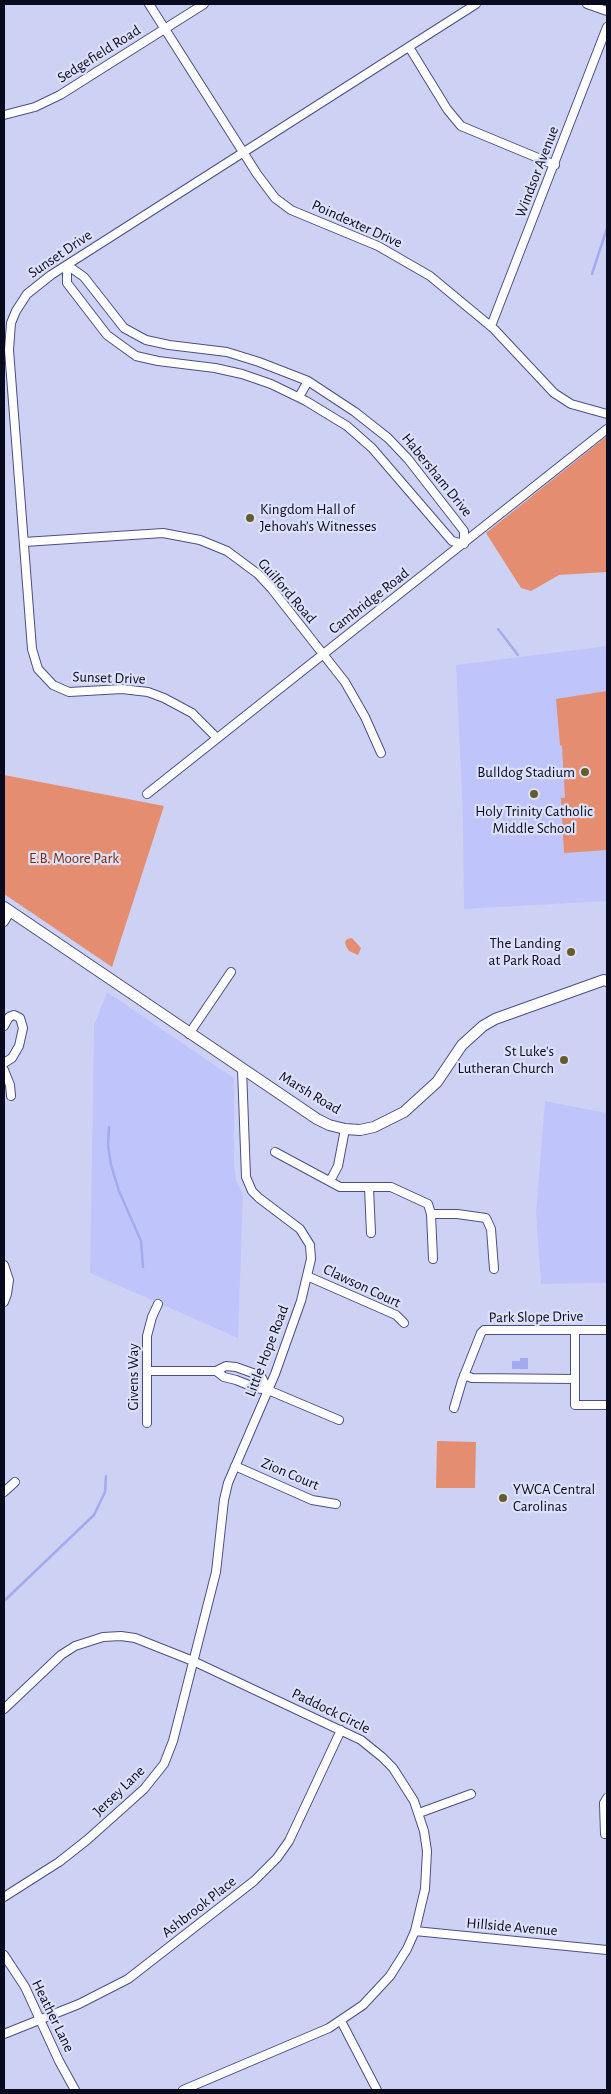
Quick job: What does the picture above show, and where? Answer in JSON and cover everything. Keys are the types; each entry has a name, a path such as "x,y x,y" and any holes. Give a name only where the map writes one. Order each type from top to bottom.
{"street":[{"name":"Poindexter Drive","path":"149,4 243,153 271,192 286,207 350,233 404,260 448,290 491,326 554,393 571,404 607,414"},
{"name":"Sedgefield Road","path":"4,115 35,107 52,99 204,4"},
{"name":"Sunset Drive","path":"217,738 192,713 164,698 148,692 122,690 69,692 53,685 44,678 36,664 32,649 24,542 9,336 11,323 23,299 32,289 476,4"},
{"path":"587,4 607,11"},
{"name":"Windsor Avenue","path":"491,326 607,27"},
{"path":"409,47 447,109 461,126 555,165"},
{"name":"Habersham Drive","path":"68,265 84,277 124,328 146,340 169,346 227,352 308,381 355,412 388,438 408,459 464,531 464,544 452,541 391,467 372,448 347,426 299,397 242,374 136,356 107,335 67,283 68,265"},
{"path":"299,397 308,381"},
{"name":"Cambridge Road","path":"147,794 607,429"},
{"name":"Guilford Road","path":"24,542 163,533 191,537 227,551 258,574 345,682 356,700 381,753"},
{"path":"4,922 7,910"},
{"name":"Marsh Road","path":"7,910 317,1119 329,1125 345,1129 360,1130 374,1127 404,1112 437,1082 462,1045 482,1026 495,1019 606,979"},
{"path":"189,1034 232,972"},
{"path":"4,1026 8,1017 14,1015 20,1018 23,1028 19,1046 12,1058 4,1063"},
{"name":"Little Hope Road","path":"193,1661 216,1572 224,1500 235,1466 292,1330 311,1260 311,1250 306,1236 300,1229 259,1198 252,1191 246,1177 242,1069"},
{"path":"4,1070 10,1085 11,1096"},
{"path":"330,1181 338,1166 345,1129"},
{"path":"275,1152 340,1187 396,1188 428,1204 431,1214 433,1259"},
{"path":"369,1188 371,1232"},
{"path":"431,1214 457,1214 486,1218 491,1229 494,1269"},
{"path":"4,1265 9,1280 4,1302"},
{"name":"Clawson Court","path":"307,1276 396,1315 404,1322"},
{"name":"Givens Way","path":"147,1422 146,1336 158,1304"},
{"name":"Park Slope Drive","path":"454,1408 464,1375 481,1333 484,1330 607,1330"},
{"path":"575,1330 575,1405 607,1405"},
{"path":"147,1371 216,1371 226,1366 236,1367 261,1376 268,1390"},
{"path":"216,1371 224,1377 268,1390 339,1420"},
{"path":"464,1375 472,1378 575,1379"},
{"name":"Zion Court","path":"235,1466 312,1500 336,1504"},
{"path":"4,1492 14,1482"},
{"name":"Paddock Circle","path":"4,1709 61,1656 76,1646 96,1638 114,1635 136,1638 193,1661 369,1745 388,1762 405,1784 419,1813 424,1831 427,1872 424,1892 415,1930 407,1948 390,1976 364,2005 341,2021 320,2032 183,2090"},
{"name":"Jersey Lane","path":"4,1897 59,1862 87,1840 155,1777 170,1749 193,1661"},
{"name":"Ashbrook Place","path":"4,2034 79,2004 128,1979 254,1881 277,1858 289,1841 341,1730"},
{"path":"419,1813 471,1794"},
{"path":"605,1834 604,1803 607,1798"},
{"name":"Hillside Avenue","path":"415,1930 607,1950"},
{"name":"Heather Lane","path":"4,1954 25,1987 59,2061 76,2090"},
{"path":"341,2021 377,2090"}],"shaded area":[{"name":"Holy Trinity Catholic Middle School","path":"607,646 607,901 464,909 463,820 456,665"},
{"path":"107,992 234,1078 234,1164 236,1180 243,1195 238,1338 90,1273 94,1025"},
{"path":"545,1101 607,1113 607,1283 541,1284 536,1213"},
{"path":"520,1358 528,1358 528,1369 512,1369 512,1361 520,1361"}],"green space":[{"path":"607,436 607,572 559,575 531,591 521,588 486,533"},
{"name":"Bulldog Stadium","path":"607,691 607,850 564,853 561,798 565,798 562,746 560,745 556,699"},
{"name":"E.B. Moore Park","path":"4,775 164,806 112,967 4,894"},
{"path":"352,938 361,948 358,955 349,951 346,946 345,942 347,939"},
{"path":"437,1441 476,1442 475,1488 436,1488"}],"waterway":[{"path":"592,274 607,228"},
{"path":"498,629 518,655"},
{"path":"109,1127 108,1145 111,1165 119,1191 141,1241 143,1267"},
{"path":"4,1601 94,1515 105,1492 106,1476"}],"place":[{"name":"Kingdom Hall of Jehovah’s Witnesses","path":"250,518"},
{"name":"Bulldog Stadium","path":"585,772"},
{"name":"Holy Trinity Catholic Middle School","path":"534,794"},
{"name":"The Landing at Park Road","path":"571,952"},
{"name":"St Luke's Lutheran Church","path":"564,1060"},
{"name":"YWCA Central Carolinas","path":"503,1498"}]}
